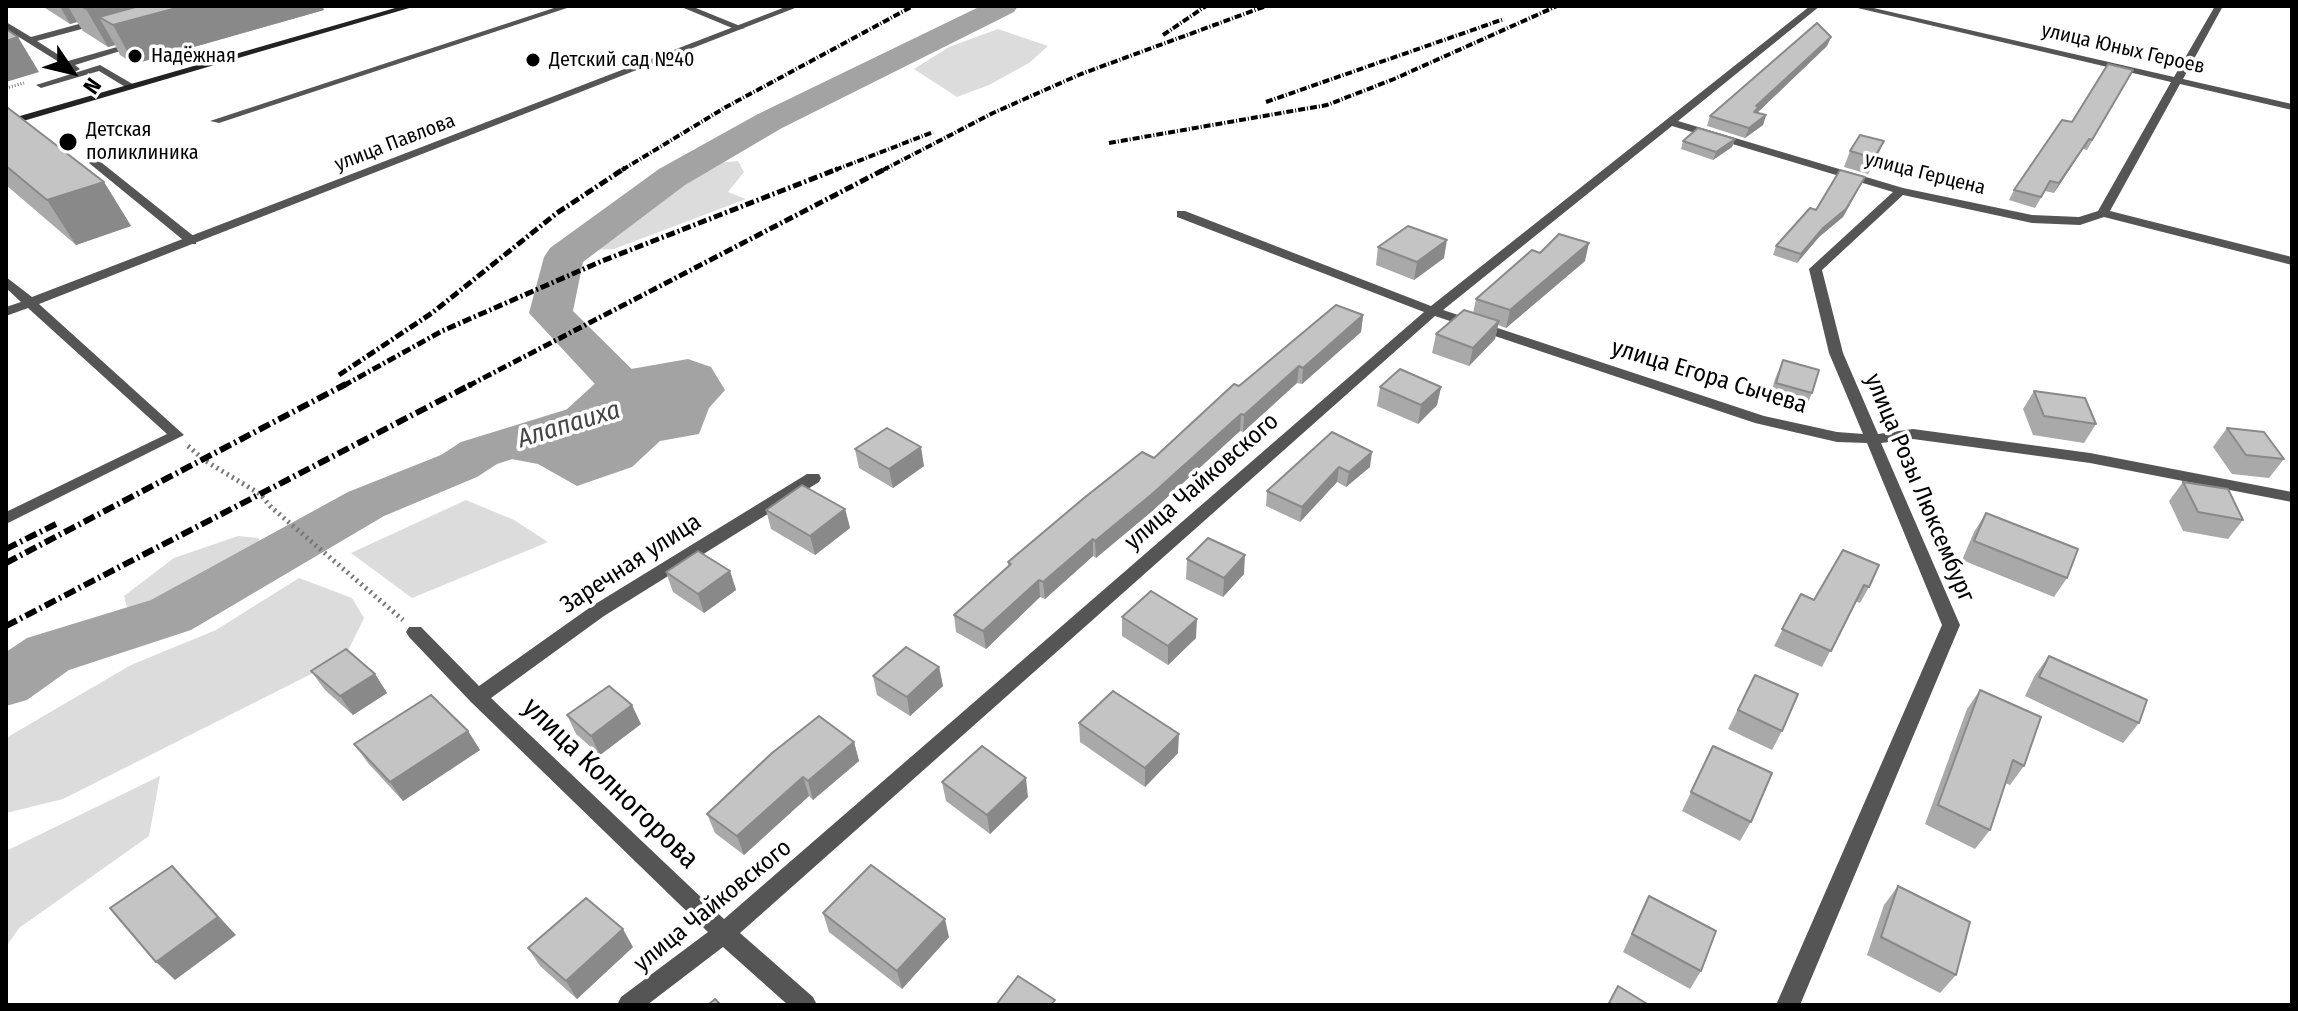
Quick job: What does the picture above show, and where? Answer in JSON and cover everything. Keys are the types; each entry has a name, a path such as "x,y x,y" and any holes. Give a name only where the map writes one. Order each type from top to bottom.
{"street":[{"path":"6,123 412,6"},
{"path":"215,121 569,6"},
{"path":"683,6 740,28"},
{"name":"улица Павлова","path":"6,312 796,6"},
{"name":"улица Чайковского","path":"629,1005 724,933 1433,311 1816,6"},
{"name":"улица Юных Героев","path":"1853,6 2292,107"},
{"path":"2219,6 2103,213 2292,261"},
{"path":"29,40 115,17"},
{"path":"6,25 82,73"},
{"path":"67,64 157,39"},
{"path":"41,85 100,68 131,86"},
{"name":"улица Герцена","path":"1671,122 1901,191 2032,219 2080,221 2103,213"},
{"path":"93,161 192,241"},
{"name":"улица Розы Люксембург","path":"1788,1005 1951,625 1836,353 1815,269 1901,191"},
{"name":"улица Егора Сычева","path":"1181,214 1433,311 1760,420 1837,437 1872,439 1913,434 2090,458 2292,497"},
{"path":"6,281 177,435 6,519"},
{"name":"Заречная улица","path":"478,697 598,611 813,478"},
{"name":"улица Колногорова","path":"415,632 478,697 724,933 805,1005"}],"path":[{"path":"177,435 196,454 260,494 415,632"}],"shaded area":[{"path":"998,29 1048,46 1029,63 989,85 957,97 914,69 949,47"},
{"path":"738,161 744,172 728,192 746,199 614,249 588,250 648,201 715,163"},
{"path":"466,500 514,520 548,542 412,598 351,553"},
{"path":"238,536 258,538 272,556 260,566 235,577 206,578 184,586 129,615 124,596 174,558"},
{"path":"299,578 352,598 364,618 345,657 63,799 6,813 6,738 131,665 216,630"},
{"path":"160,776 149,836 19,928 6,947 6,851"}],"water":[{"path":"688,359 711,367 725,390 709,408 699,434 660,441 632,467 577,486 538,464 479,453 508,446 566,410 600,379 631,369"}],"building":[{"path":"139,6 184,6 113,25 99,17"},
{"path":"1817,23 1831,37 1756,106 1759,107 1754,112 1766,115 1749,128 1710,116"},
{"path":"6,29 18,37 6,41"},
{"path":"2108,64 2133,70 2092,140 2089,139 2059,183 2050,181 2041,197 2014,190 2062,120 2072,122"},
{"path":"6,108 104,182 47,200 6,166"},
{"path":"1698,128 1735,139 1716,152 1683,141"},
{"path":"1860,135 1884,141 1874,158 1850,151"},
{"path":"1840,170 1865,177 1846,209 1823,228 1801,254 1776,246 1810,208 1816,210"},
{"path":"1408,226 1447,240 1417,262 1378,247"},
{"path":"1559,234 1589,243 1510,310 1476,299 1532,250 1540,253"},
{"path":"1336,305 1363,315 1303,368 1299,366 1244,415 1241,414 1095,541 1093,539 1043,582 1039,580 983,631 954,615 1011,564 1008,562 1084,498 1142,452 1154,458 1234,384 1239,386"},
{"path":"1464,310 1499,321 1473,348 1436,334"},
{"path":"1783,360 1819,370 1812,393 1776,383"},
{"path":"1400,369 1441,387 1421,405 1380,387"},
{"path":"2034,391 2085,398 2096,424 2044,416"},
{"path":"887,428 921,447 889,469 855,449"},
{"path":"2227,428 2264,432 2284,459 2246,455"},
{"path":"1332,432 1372,452 1349,472 1339,467 1302,507 1267,491"},
{"path":"2183,482 2228,489 2243,520 2198,512"},
{"path":"802,485 845,509 810,536 766,510"},
{"path":"1986,513 2078,549 2067,578 1974,541"},
{"path":"1208,538 1245,555 1224,578 1187,559"},
{"path":"1843,550 1879,565 1869,587 1864,585 1831,651 1782,629 1801,594 1814,600"},
{"path":"698,551 730,571 698,594 666,572"},
{"path":"1151,591 1197,619 1168,646 1122,617"},
{"path":"906,647 939,667 907,697 873,676"},
{"path":"346,649 375,674 340,696 311,671"},
{"path":"2049,656 2147,700 2139,723 2039,677"},
{"path":"1755,675 1798,694 1782,731 1738,710"},
{"path":"609,686 632,705 591,736 567,715"},
{"path":"1980,690 2041,717 2024,766 2013,760 1990,830 1938,805"},
{"path":"1113,691 1179,734 1145,768 1079,723"},
{"path":"431,695 468,731 390,782 354,744"},
{"path":"819,716 854,742 808,781 803,777 737,836 707,814 772,753"},
{"path":"982,746 1026,778 987,815 942,782"},
{"path":"1713,746 1772,773 1751,822 1691,792"},
{"path":"871,865 945,919 897,971 823,913"},
{"path":"172,866 218,917 156,962 110,908"},
{"path":"1898,886 1970,922 1956,975 1881,937"},
{"path":"1649,896 1716,931 1701,971 1632,934"},
{"path":"586,898 623,929 566,981 528,948"},
{"path":"1018,976 1055,1000 1051,1005 996,1005"},
{"path":"1618,986 1649,1005 1608,1005"}],"waterway":[{"name":"Алапаиха","path":"6,683 48,654 171,615 366,504 459,466 479,453 639,403 551,313 564,257 672,177 770,121 1004,6"}],"railway":[{"path":"622,170 726,107 913,6"},
{"path":"1163,35 1206,6"},
{"path":"883,170 993,113 1081,74 1266,6"},
{"path":"1109,143 1327,105 1394,79 1557,6"},
{"path":"1266,102 1504,19"},
{"path":"835,170 933,132"},
{"path":"339,375 432,313 557,213 625,168"},
{"path":"343,386 442,331 602,261 840,168"},
{"path":"468,386 887,168"},
{"path":"6,563 346,384"},
{"path":"6,626 472,384"},
{"path":"6,549 56,524"}],"place":[{"name":"Надёжная","path":"135,56"},
{"name":"Детский сад №40","path":"533,60"},
{"name":"Детская поликлиника","path":"68,142"}]}
